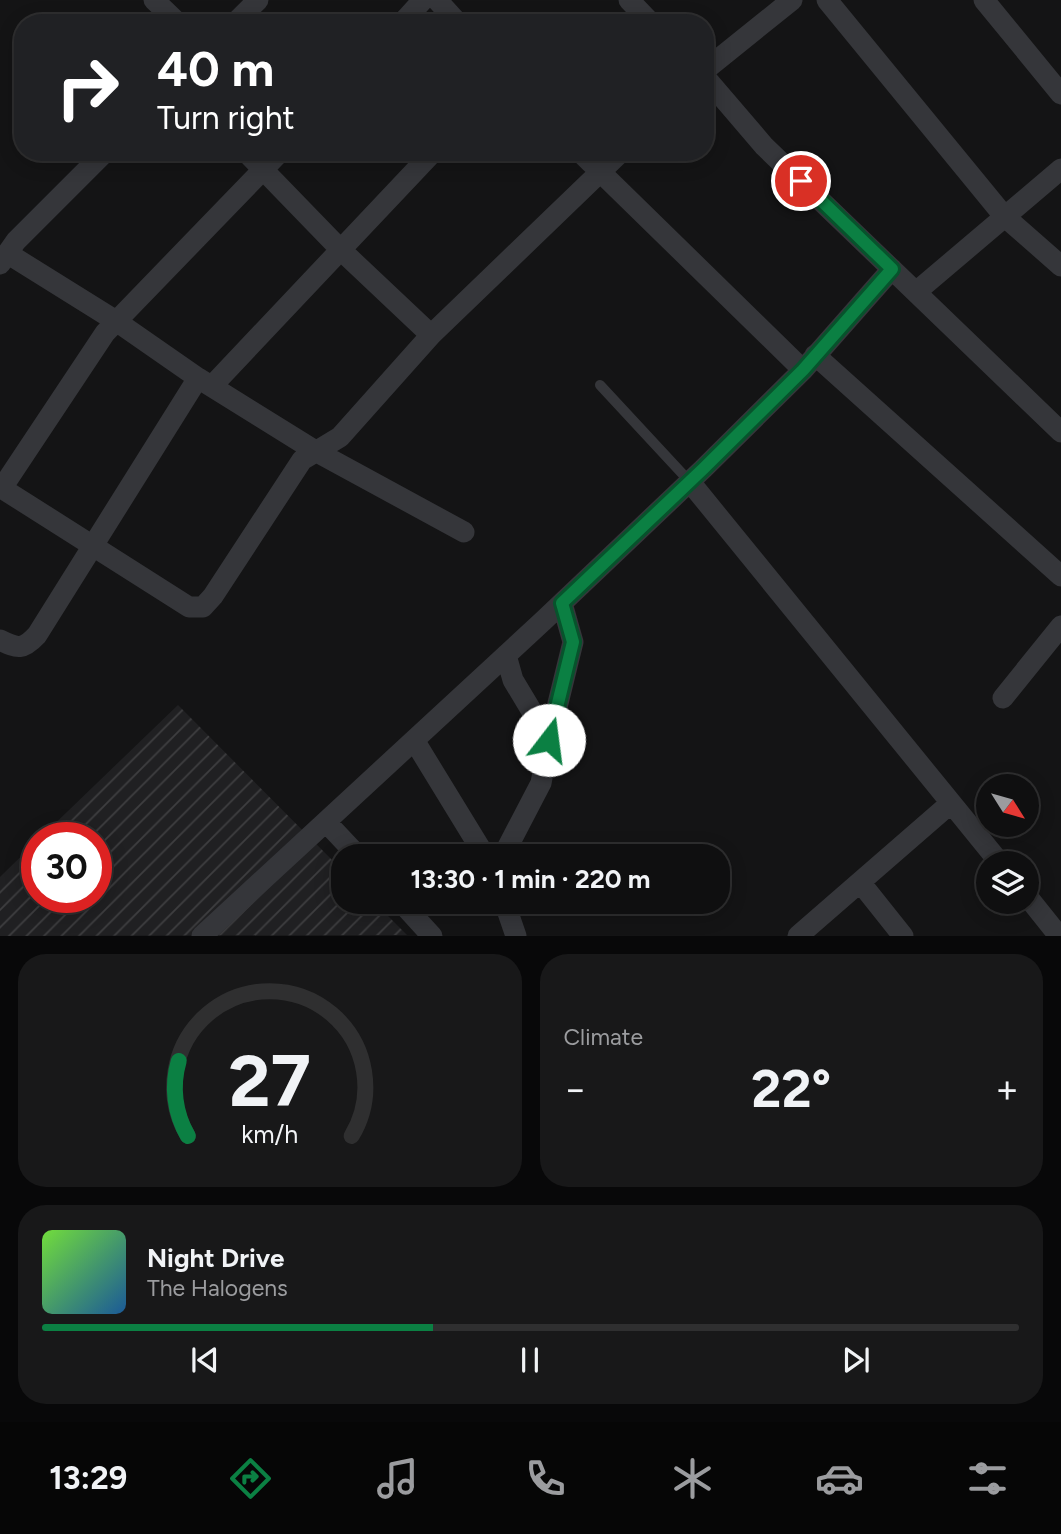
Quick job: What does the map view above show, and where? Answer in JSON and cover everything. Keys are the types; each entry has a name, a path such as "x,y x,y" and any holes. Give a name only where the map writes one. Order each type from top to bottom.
{"street":[{"path":"154,0 169,14"},
{"path":"245,14 258,0"},
{"path":"410,14 423,0"},
{"path":"437,0 450,14"},
{"path":"629,0 643,14"},
{"path":"714,63 792,0"},
{"path":"827,0 1004,216 1061,266"},
{"path":"984,0 1061,94"},
{"path":"714,88 764,146 1061,432"},
{"path":"96,161 16,241 3,259 116,321 205,382 317,452 464,532"},
{"path":"254,161 341,250 431,335"},
{"path":"272,161 98,342 1,488 95,545 189,607 203,607 213,596 302,460 340,437 431,335 612,161"},
{"path":"0,640 16,648 27,645 37,635 205,382 341,250 425,161"},
{"path":"589,161 809,363 1061,576"},
{"path":"916,292 1061,169"},
{"path":"202,936 690,482 809,363 892,269"},
{"path":"690,482 990,851"},
{"path":"509,844 541,783 573,642 562,603"},
{"path":"1003,698 1061,626"},
{"path":"506,655 513,680 549,740"},
{"path":"414,740 478,844"},
{"path":"798,936 951,803"},
{"path":"326,822 347,844"},
{"path":"860,882 903,936"},
{"path":"1039,911 1055,931"},
{"path":"412,914 432,936"},
{"path":"508,914 516,936"}],"lane":[{"path":"600,385 690,482"}],"shaded area":[{"path":"178,705 331,859 331,914 386,914 407,935 0,936 0,877 21,857 21,913 112,913 112,822 57,822"}],"route":[{"path":"549,740 573,642 562,603 803,370 892,269 801,181"}]}
